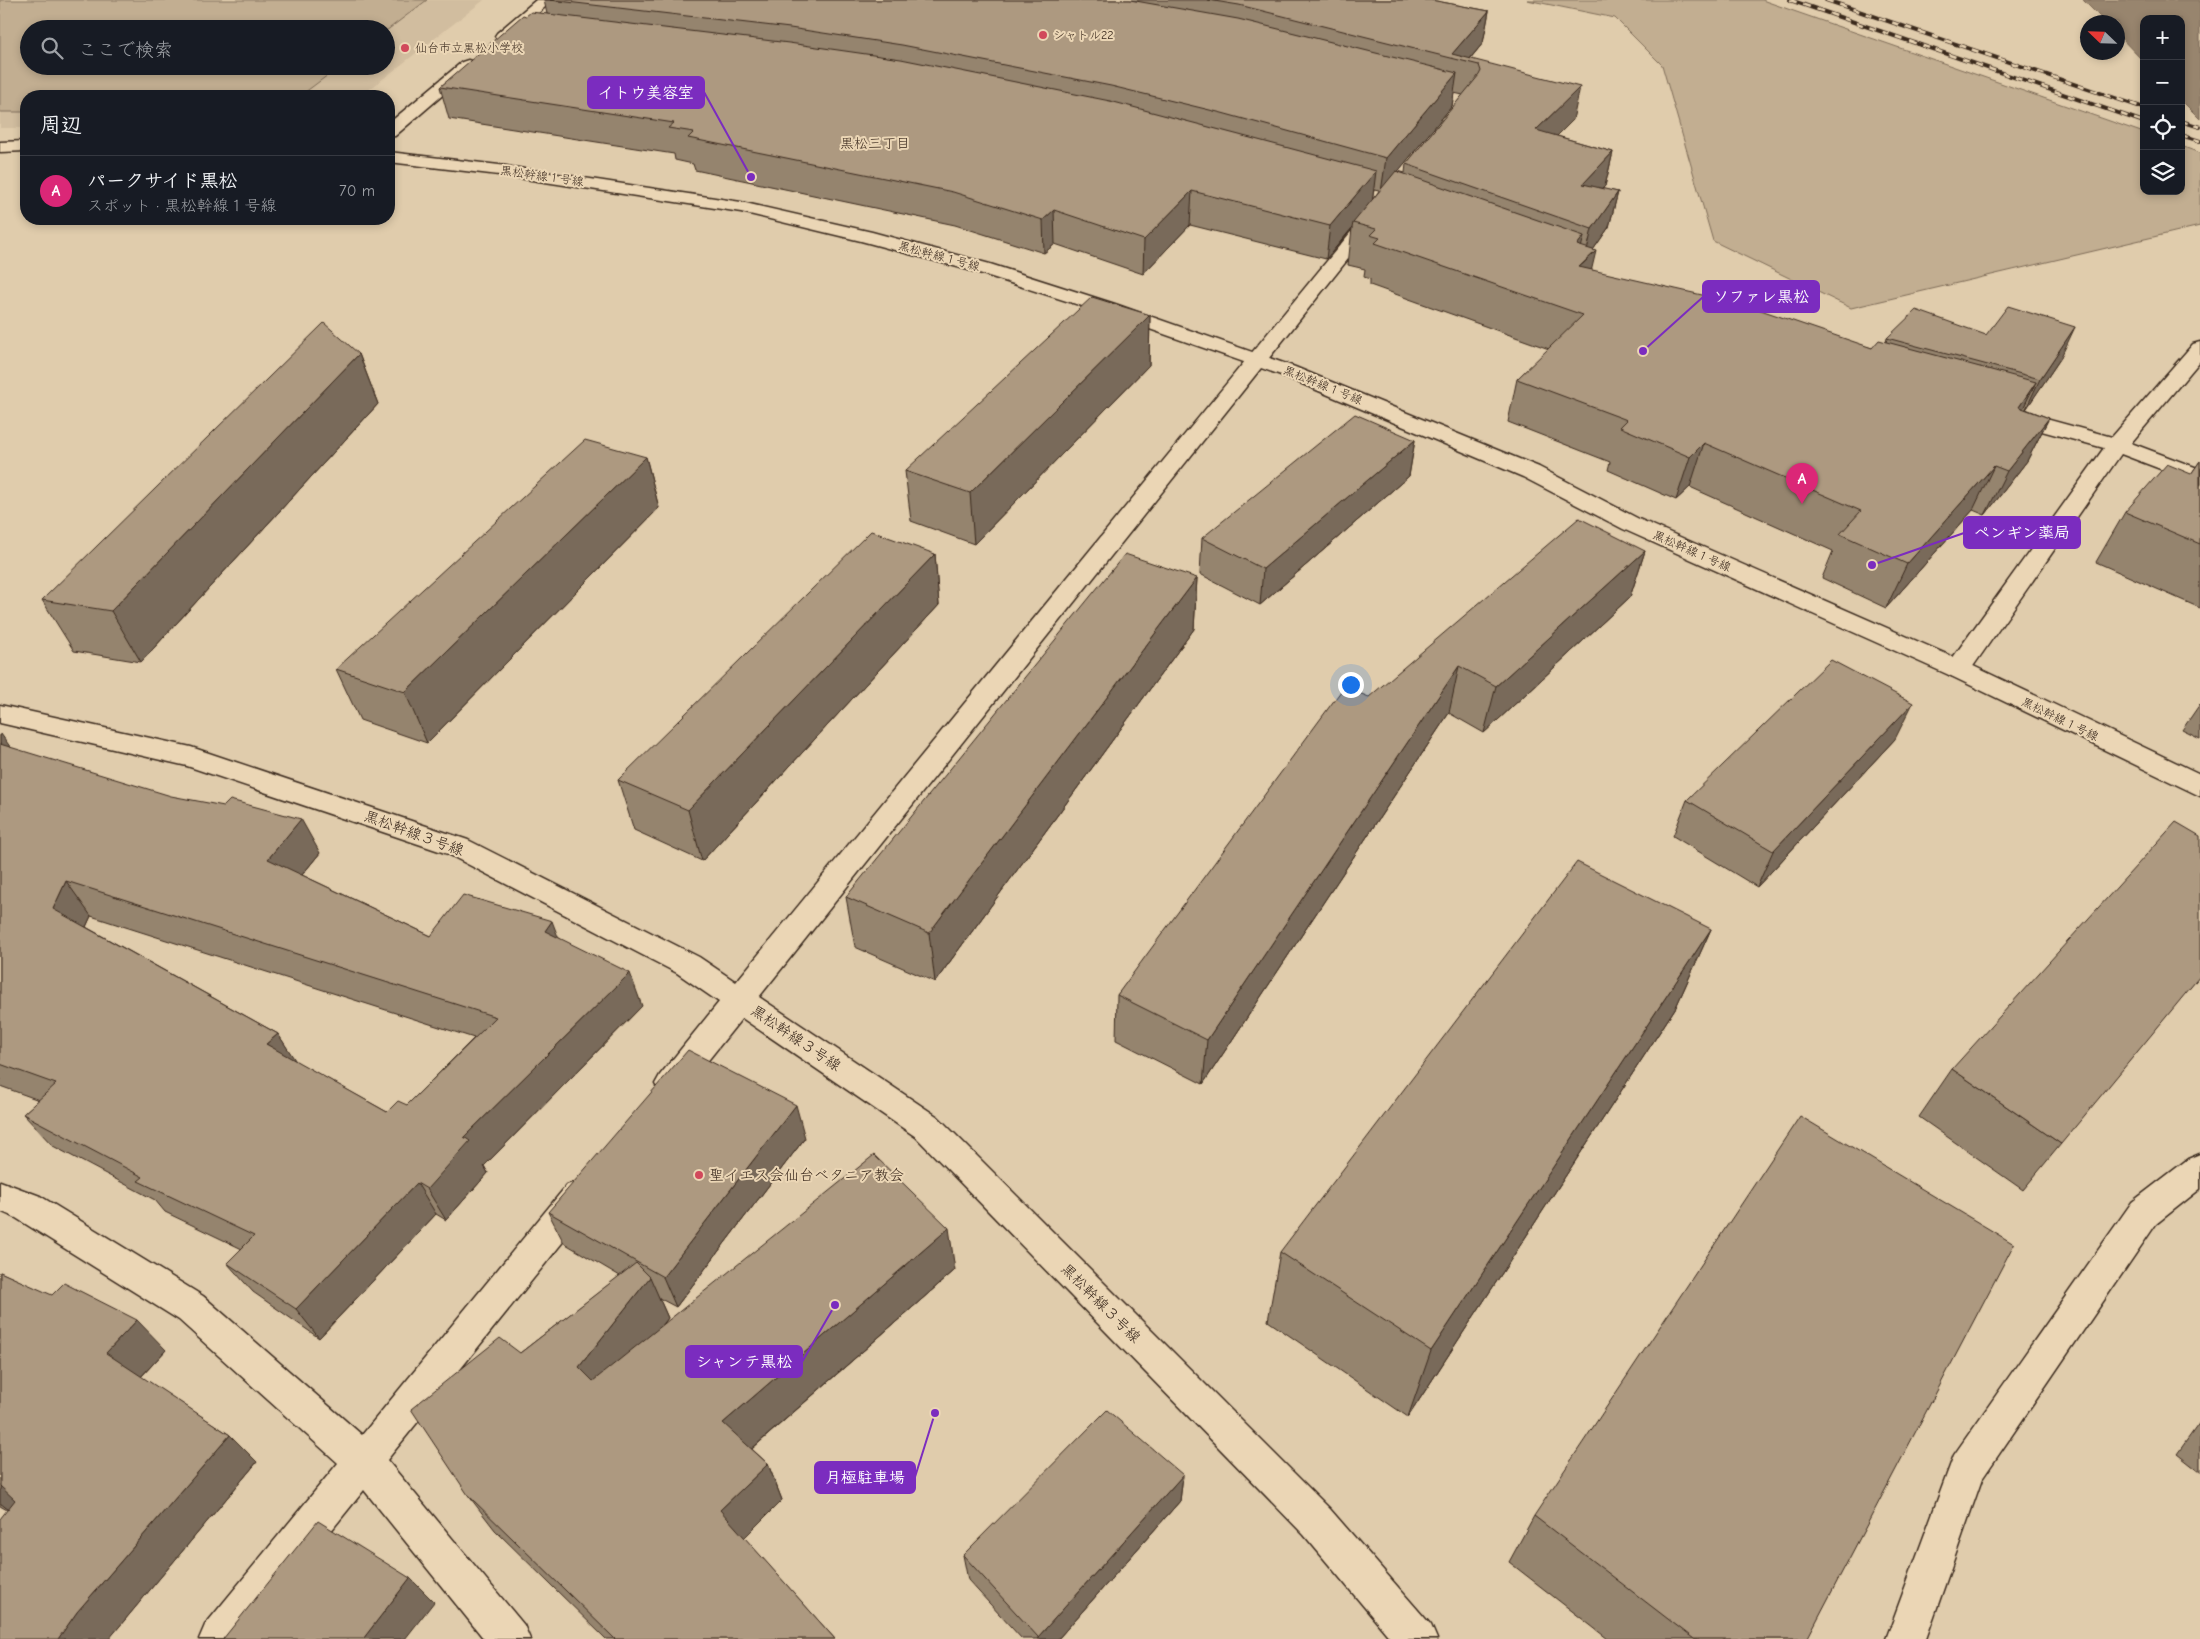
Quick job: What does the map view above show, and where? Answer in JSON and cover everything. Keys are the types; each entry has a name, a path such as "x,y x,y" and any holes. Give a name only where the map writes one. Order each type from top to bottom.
{"street":[{"path":"492,45 546,0"},
{"path":"507,32 527,34"},
{"path":"395,127 478,57"},
{"path":"0,147 20,146"},
{"name":"黒松幹線１号線","path":"395,158 611,186 769,214 865,236 983,268 1108,308 1256,360 1413,422 1531,472 1631,524 1958,669 2200,786"},
{"path":"653,1106 1392,194"},
{"path":"1958,669 2117,445 2200,348"},
{"path":"1986,408 2117,445 2200,477"},
{"name":"黒松幹線３号線","path":"0,714 191,757 458,847 688,965 927,1127 1317,1522 1417,1639"},
{"path":"1906,1639 1967,1468 2144,1212 2200,1169"},
{"path":"219,1639 596,1175"},
{"path":"0,1196 28,1207 191,1308 364,1461 510,1639"}],"shaded area":[{"name":"仙台市立黒松小学校","path":"0,0 484,0 395,69 395,20 20,20 20,75 388,75 369,90 20,90 20,128 0,128"},
{"path":"0,0 427,0 395,24 395,20 20,20 20,75 328,75 308,90 20,90 20,112 0,112"},
{"path":"1527,0 1762,0 2140,132 2140,195 2185,195 2185,147 2200,153 2200,226 1851,308 1713,241 1662,65 1615,18"},
{"path":"2083,0 2200,0 2200,119 2185,104 2185,15 2140,15 2140,58 2125,42 2125,15 2098,15"}],"building":[{"path":"550,0 1130,0 1238,19 1457,73 1386,158 1222,113 1111,86 902,45 790,28"},
{"path":"1208,0 1431,0 1489,11 1452,54 1580,87 1536,130 1613,152 1583,184 1618,192 1592,229 1406,164 1479,75 1481,71 1479,65 1239,5"},
{"path":"531,12 789,43 901,59 1110,101 1376,171 1330,226 1192,191 1144,240 1054,210 1043,220 953,192 688,138 694,132 668,128 674,123 440,87 523,15 526,16"},
{"path":"1396,171 1584,236 1577,245 1596,251 1579,267 1746,305 1872,348 1879,340 2036,382 2019,407 2049,418 2007,471 1994,466 1907,564 1840,534 1861,511 1704,443 1690,457 1620,427 1627,420 1517,379 1583,315 1375,243 1380,238 1370,235 1376,229 1353,223"},
{"path":"1092,297 1150,315 970,493 905,471"},
{"path":"2008,306 2075,327 2040,379 1887,338 1916,310 1986,335"},
{"path":"324,323 359,354 111,611 42,600"},
{"path":"1355,414 1415,440 1263,569 1202,538"},
{"path":"585,440 646,457 405,692 336,669"},
{"path":"2200,461 2200,544 2125,512 2167,464 2191,474"},
{"path":"1579,518 1645,551 1496,686 1459,666 1207,1040 1117,995 1344,687 1369,697"},
{"path":"871,531 935,554 688,810 618,780"},
{"path":"1125,554 1197,578 929,933 846,897"},
{"path":"1831,660 1913,703 1773,851 1687,800"},
{"path":"0,744 171,796 224,806 230,800 301,819 268,859 431,936 463,895 552,921 545,931 630,973 464,1137 470,1141 427,1189 417,1183 296,1309 227,1263 254,1236 138,1181 143,1177 23,1114 56,1084 0,1064","holes":["66,881 496,1017 407,1105 398,1101 387,1112 266,1044 278,1034 53,909"]},
{"path":"2176,822 2200,836 2200,976 2061,1144 1952,1069"},
{"path":"1577,862 1711,929 1431,1351 1280,1252"},
{"name":"聖イエス会仙台ベタニア教会","path":"688,1050 796,1105 663,1277 548,1212"},
{"path":"1800,1116 2014,1244 1807,1639 1694,1639 1534,1516"},
{"path":"874,1155 949,1228 723,1423 768,1464 720,1510 835,1639 615,1639 468,1495 411,1409 500,1338 520,1353 636,1263 650,1277 579,1367 593,1381"},
{"path":"0,1272 52,1295 64,1283 137,1320 106,1353 230,1435 77,1612 58,1639 0,1639 0,1519 15,1500 0,1486"},
{"path":"1107,1410 1183,1475 1038,1637 963,1555"},
{"path":"318,1521 410,1578 363,1639 223,1639"}],"railway":[{"path":"1790,0 2140,121"},
{"path":"1826,0 2140,107"},
{"path":"2185,122 2200,127"},
{"path":"2185,136 2200,141"}],"place":[{"name":"シャトル22","path":"1043,35"},
{"name":"仙台市立黒松小学校","path":"405,48"},
{"name":"イトウ美容室","path":"751,177"},
{"name":"ソファレ黒松","path":"1643,351"},
{"name":"パークサイド黒松","path":"1802,504"},
{"name":"ペンギン薬局","path":"1872,565"},
{"name":"聖イエス会仙台ベタニア教会","path":"699,1175"},
{"name":"シャンテ黒松","path":"835,1305"},
{"name":"月極駐車場","path":"935,1413"}],"district":[{"name":"黒松三丁目","path":"875,143"}]}
